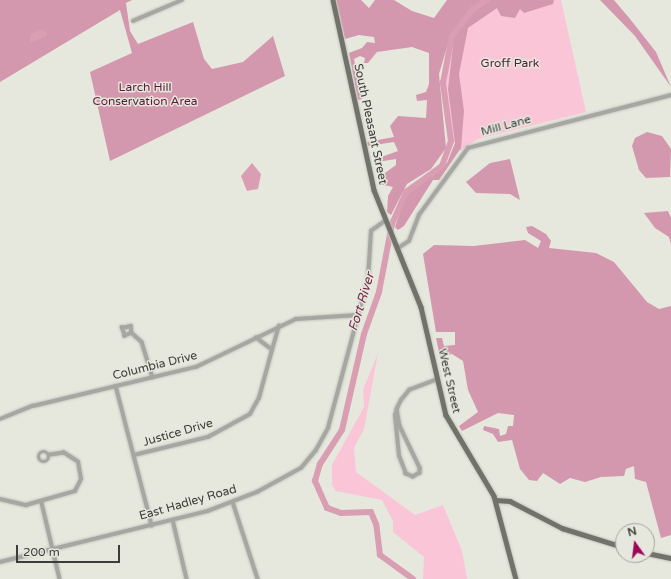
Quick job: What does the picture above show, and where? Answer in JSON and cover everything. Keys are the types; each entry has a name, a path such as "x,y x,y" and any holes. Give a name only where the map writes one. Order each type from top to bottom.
{"main road":[{"name":"South Pleasant Street","path":"333,0 369,174 386,224 397,249"},
{"name":"West Street","path":"397,249 424,318 436,379 451,426 495,500 516,579"},
{"path":"495,500 510,501 562,528 615,545"},
{"path":"655,555 671,558"}],"street":[{"path":"133,21 182,0"},
{"name":"Mill Lane","path":"397,249 409,241 419,215 468,148 671,94"},
{"name":"East Hadley Road","path":"0,562 172,520 233,502 294,472 319,446 330,420 369,274 372,230 386,224"},
{"name":"Columbia Drive","path":"0,419 29,407 202,365 279,326 298,319 358,315"},
{"name":"Justice Drive","path":"134,455 206,438 247,416 259,398 279,326"},
{"path":"132,333 143,344 153,377"},
{"path":"256,338 272,350"},
{"path":"397,409 399,424 420,468 419,474 413,477 405,473 397,448 394,422 397,409 409,390 436,379"},
{"path":"116,386 152,525"},
{"path":"0,499 19,506 42,503 70,495 82,479 81,468 72,457 61,453 49,455"},
{"path":"233,502 258,579"},
{"path":"42,503 60,579"},
{"path":"172,520 187,579"}],"green space":[{"name":"Larch Hill Conservation Area","path":"0,0 132,0 126,3 130,31 138,44 193,22 204,59 212,69 243,62 273,36 285,76 110,161 90,72 132,53 120,10 0,82"},
{"path":"336,0 361,0 369,8 375,0 394,0 412,11 434,18 447,0 554,0 553,4 524,13 520,9 515,18 501,16 497,8 468,28 459,74 464,111 461,148 439,180 433,180 404,226 398,230 395,227 407,192 447,163 455,143 448,89 454,37 450,37 439,74 446,148 431,169 407,184 391,215 387,212 388,196 393,187 379,184 378,178 396,165 396,159 377,162 376,159 398,151 394,142 368,146 367,142 394,137 390,126 398,116 426,118 427,100 417,101 416,95 426,92 429,84 429,53 412,47 377,52 368,63 364,63 365,58 360,56 354,59 362,99 358,100 349,53 362,48 367,42 375,43 374,37 359,35 345,39"},
{"name":"Groff Park","path":"487,0 561,0 586,112 478,139 460,151 446,128 443,71 454,33"},
{"path":"600,0 614,0 630,19 656,52 671,87 635,36"},
{"path":"647,132 662,136 671,149 670,177 646,178 639,170 632,146 635,138"},
{"path":"510,159 520,200 510,194 476,193 466,182 490,163"},
{"path":"668,211 671,218 671,244 669,237 655,228 644,213"},
{"path":"532,226 546,234 551,241 549,248 596,253 614,262 647,302 659,309 671,306 671,535 661,538 646,482 635,479 634,466 626,469 624,476 601,477 585,482 570,478 560,484 543,473 537,481 529,480 520,469 512,440 498,442 493,434 483,430 484,426 499,429 500,436 506,434 508,426 513,426 514,415 498,413 462,431 459,426 478,412 468,390 463,361 452,354 440,357 436,338 442,338 444,346 455,345 455,332 436,332 423,254 434,245 474,246 525,240 538,248 541,241 528,233 526,227"},
{"path":"378,353 364,429 354,448 356,472 415,515 443,505 462,551 467,579 423,579 424,557 393,532 393,521 382,500 336,491 332,485 332,465 364,407 363,390"}],"shaded area":[{"path":"42,29 47,33 46,37 29,43 31,34"},
{"path":"252,163 261,174 258,189 247,191 241,176"}],"waterway":[{"name":"Fort River","path":"413,579 380,555 376,524 371,512 341,513 327,508 315,481 320,464 342,430 364,334 379,292 392,224 406,192 442,166 451,141 443,83 452,36 473,9 487,0"}]}
